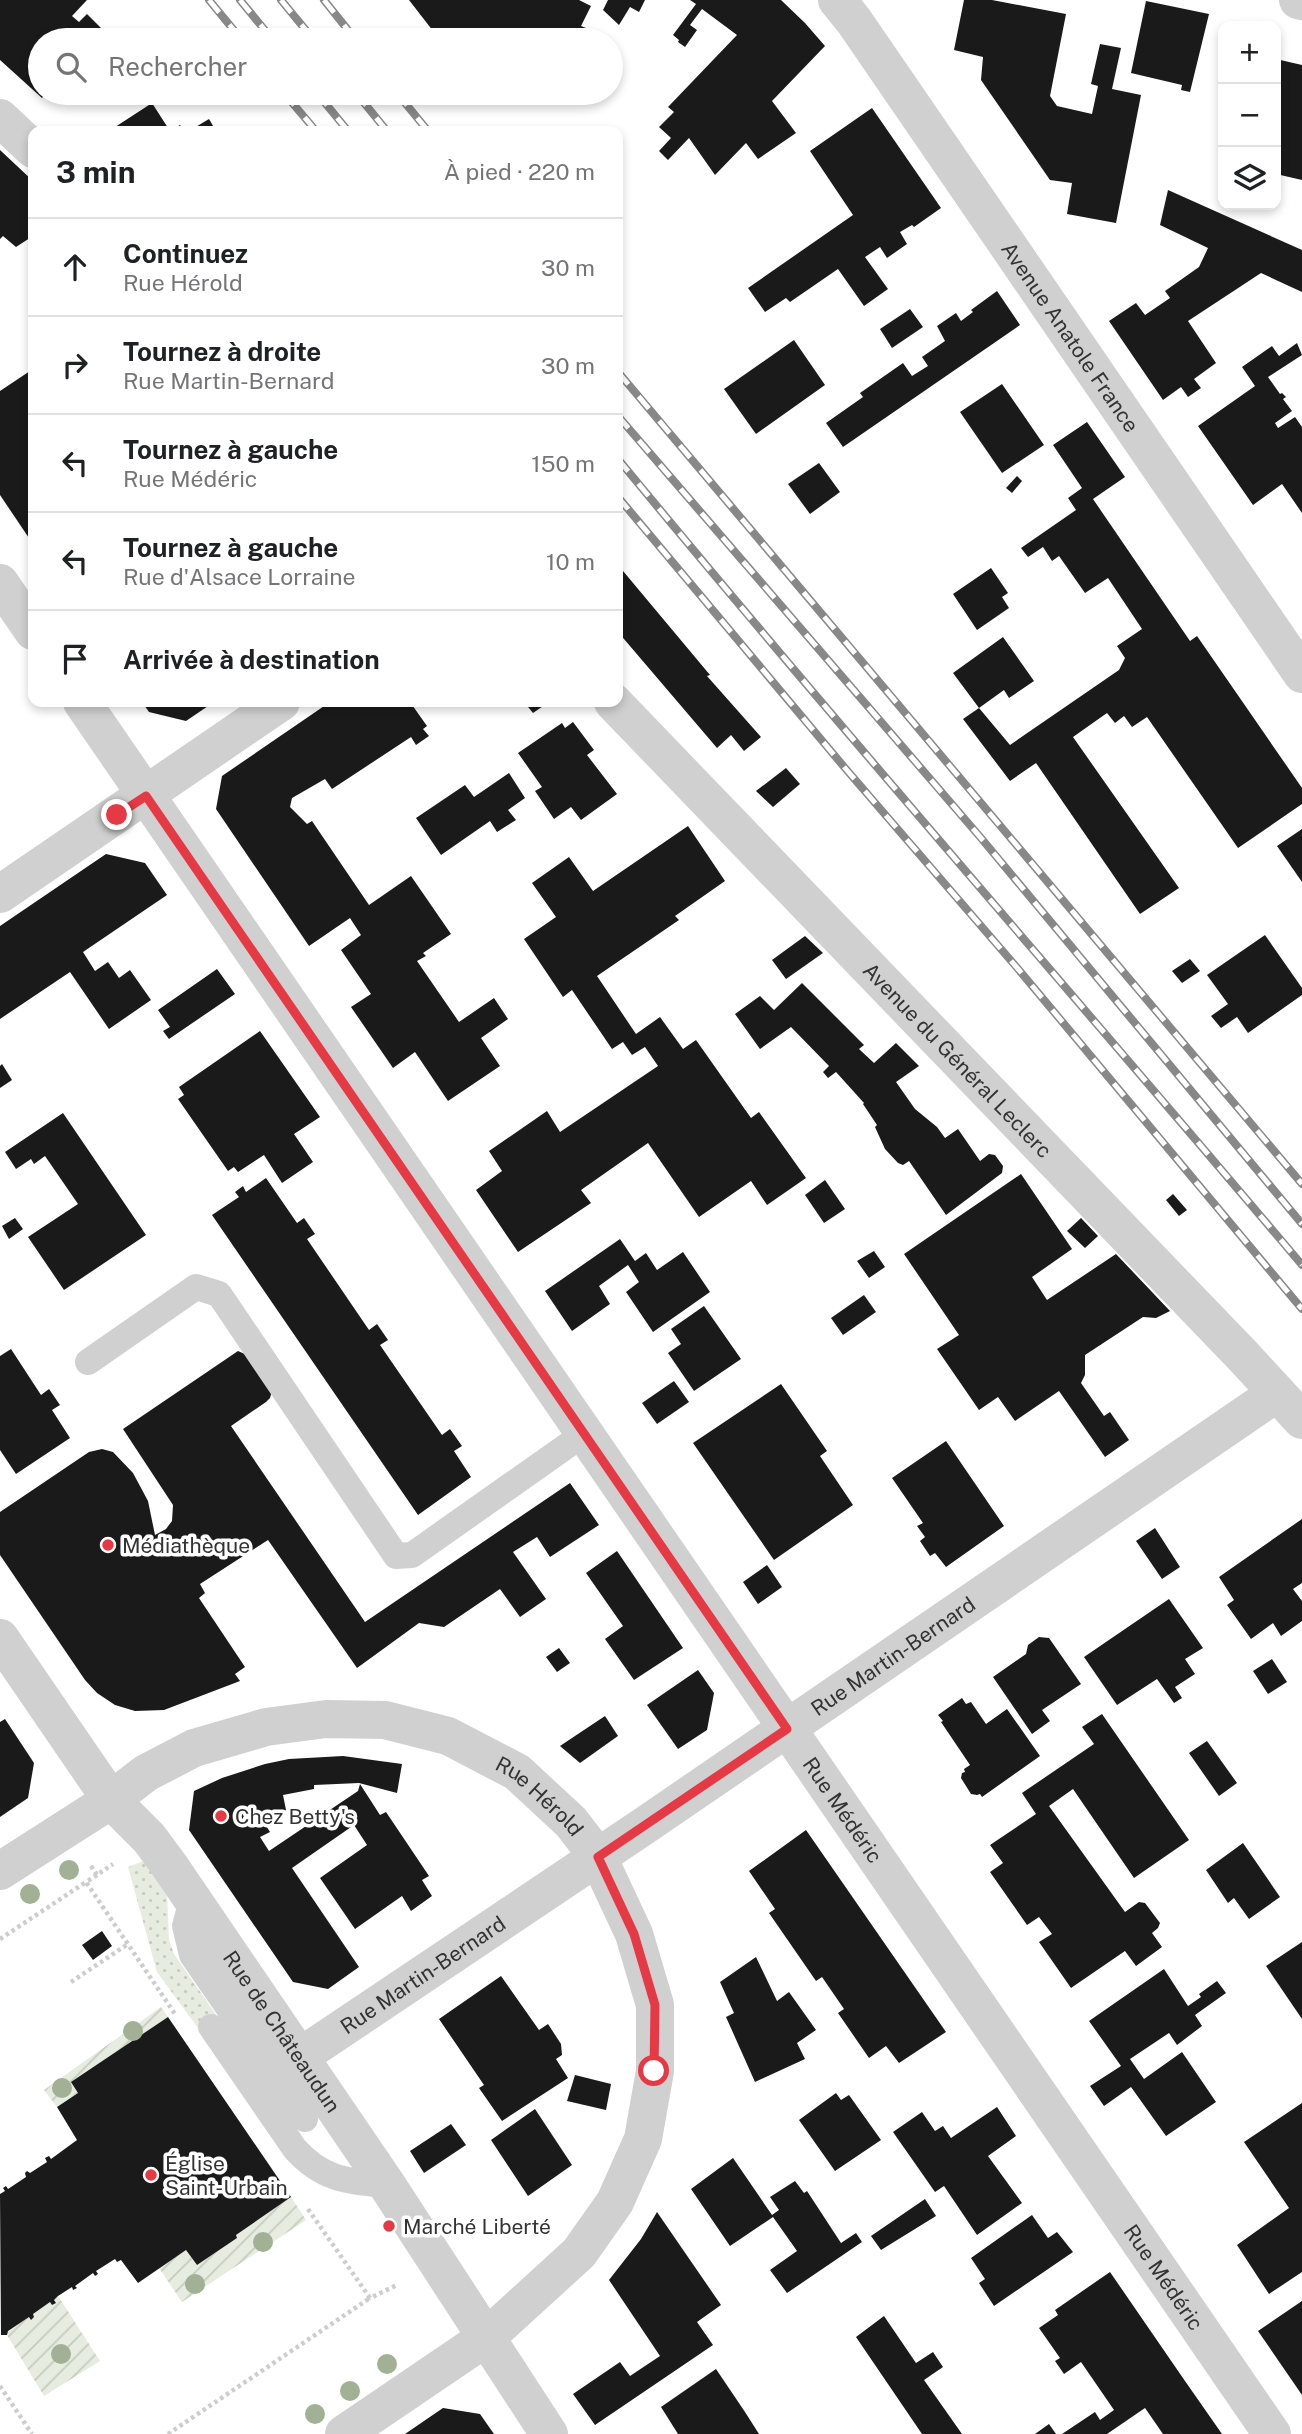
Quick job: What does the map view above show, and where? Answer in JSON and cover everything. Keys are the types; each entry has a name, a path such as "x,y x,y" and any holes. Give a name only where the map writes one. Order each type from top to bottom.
{"street":[{"name":"Avenue Anatole France","path":"837,0 862,32 1302,674"},
{"path":"0,118 28,144"},
{"path":"0,583 28,625"},
{"name":"Rue Médéric","path":"85,707 1272,2434"},
{"path":"0,894 274,707"},
{"name":"Avenue du Général Leclerc","path":"617,707 1290,1407"},
{"name":"Rue Martin-Bernard","path":"298,2058 787,1729 1290,1407"},
{"name":"Rue de Châteaudun","path":"0,1638 111,1800 149,1838 192,1900 387,2185 549,2434"},
{"name":"Rue Hérold","path":"0,1871 111,1800 146,1773 194,1748 267,1727 326,1719 385,1720 448,1736 517,1772 572,1822 598,1857 634,1934 655,2005 654,2071 643,2139 615,2202 579,2253 487,2337 344,2434"}],"lane":[{"path":"88,1362 196,1287 219,1294 396,1556 412,1555 584,1433"},
{"path":"192,1900 185,1926 192,1955 305,2119"},
{"path":"211,2027 306,2162 338,2179 387,2185"}],"path":[{"path":"0,1939 86,1882"},
{"path":"71,1982 128,1944"},
{"path":"168,2434 370,2298"},
{"path":"0,2386 32,2434"}],"shaded area":[{"path":"146,1860 167,1892 169,1940 174,1954 217,2016 198,2028 157,1972 128,1867"},
{"path":"161,2007 168,2017 72,2082 78,2093 57,2107 44,2090"},
{"path":"291,2197 306,2220 182,2302 159,2268 186,2250 197,2265"},
{"path":"58,2296 100,2361 44,2396 7,2335 8,2331 29,2317 31,2320 33,2314 50,2302 52,2305 56,2303 54,2300"}],"building":[{"path":"0,0 87,0 72,16 79,22 87,14 101,28 28,28 28,85 0,60"},
{"path":"409,0 579,0 591,6 581,26 586,28 431,28"},
{"path":"608,0 645,0 639,12 630,7 619,25 603,10"},
{"path":"690,0 781,0 825,46 772,101 796,133 758,159 746,143 715,175 689,138 668,160 659,151 671,138 659,127 674,112 668,107 737,35 702,9 690,25 697,30 685,47 678,42 673,35 696,4"},
{"path":"964,0 992,0 1066,14 1050,96 1057,106 1092,114 1098,86 1091,84 1100,44 1121,48 1112,89 1141,95 1116,223 1067,214 1072,183 1050,180 981,80 983,57 954,50"},
{"path":"1146,1 1209,14 1190,92 1181,90 1182,85 1131,73"},
{"path":"1281,60 1302,65 1302,180 1281,175"},
{"path":"149,105 153,105 167,126 117,126"},
{"path":"872,108 941,208 914,227 912,225 900,232 907,244 887,258 880,247 865,257 888,289 864,306 838,269 790,302 786,298 765,312 748,288 853,215 810,151"},
{"path":"209,119 213,126 197,126"},
{"path":"0,150 28,176 28,239 16,247 3,236 0,239"},
{"path":"1168,190 1302,250 1302,292 1261,273 1188,321 1216,363 1194,379 1201,388 1188,397 1181,387 1163,400 1109,321 1136,303 1145,315 1170,298 1165,291 1199,267 1208,248 1160,225"},
{"path":"997,291 1020,325 843,447 826,423 863,397 860,393 903,363 912,376 928,366 922,357 945,341 937,326 956,313 961,321"},
{"path":"910,309 923,327 892,348 880,329"},
{"path":"794,340 825,385 756,434 724,389"},
{"path":"1297,343 1302,355 1268,377 1280,394 1286,397 1283,399 1292,411 1275,423 1278,428 1295,417 1302,427 1302,513 1282,484 1253,505 1198,426 1255,386 1242,367 1272,346 1279,356"},
{"path":"28,372 28,537 0,495 0,391"},
{"path":"1002,384 1044,445 1002,473 960,412"},
{"path":"1087,422 1125,477 1093,499 1190,641 1197,636 1302,788 1302,804 1238,848 1147,717 1132,727 1124,716 1115,723 1107,713 1073,737 1179,888 1140,914 1036,763 1010,781 963,719 979,708 1010,745 1119,670 1125,658 1117,646 1142,629 1108,578 1085,593 1059,556 1052,561 1043,547 1028,557 1021,548 1076,510 1068,498 1082,488 1053,445"},
{"path":"819,463 840,492 810,514 788,484"},
{"path":"1017,476 1022,481 1012,493 1006,488"},
{"path":"991,568 1008,593 1002,597 1009,608 977,630 953,594"},
{"path":"623,571 710,675 707,676 761,737 744,751 731,735 717,748 623,638"},
{"path":"1003,637 1034,681 1009,698 1004,690 979,708 953,673"},
{"path":"146,707 207,707 186,721 149,712"},
{"path":"323,707 414,707 427,726 423,729 429,736 416,745 411,737 332,789 325,779 292,798 290,807 307,824 312,821 369,905 411,876 451,934 423,953 426,956 417,961 459,1022 494,998 508,1019 481,1038 500,1066 448,1101 415,1052 393,1068 351,1007 371,994 341,950 361,935 350,918 309,946 216,809 222,776"},
{"path":"528,707 542,707 533,713"},
{"path":"573,722 594,750 587,755 617,794 581,820 571,807 554,819 535,791 542,787 518,753 562,723 565,728"},
{"path":"786,768 800,784 773,807 756,791"},
{"path":"509,773 525,798 508,810 516,820 497,832 490,821 441,855 416,818 465,785 474,797"},
{"path":"688,826 725,881 675,916 679,920 597,976 636,1034 660,1017 683,1049 696,1040 751,1118 759,1112 806,1178 767,1205 751,1181 699,1217 648,1143 581,1190 591,1203 518,1252 476,1190 502,1171 489,1151 547,1111 560,1132 658,1066 645,1047 632,1055 623,1042 612,1049 572,990 563,997 524,939 556,917 532,883 569,857 593,891"},
{"path":"1302,829 1302,882 1277,846"},
{"path":"106,854 145,863 167,895 83,952 95,971 108,962 119,978 130,970 151,1000 109,1029 70,972 0,1019 0,926"},
{"path":"1265,935 1302,988 1302,995 1248,1033 1237,1017 1221,1028 1211,1016 1228,1004 1207,975"},
{"path":"805,936 823,953 786,979 772,960"},
{"path":"1190,959 1200,971 1182,983 1172,971"},
{"path":"217,969 235,994 169,1039 163,1031 170,1027 158,1010"},
{"path":"802,983 864,1045 859,1049 874,1063 896,1043 919,1066 896,1082 915,1109 937,1127 945,1138 958,1129 980,1161 989,1154 995,1155 1003,1166 1002,1173 946,1215 909,1161 903,1165 898,1163 885,1149 875,1127 877,1125 864,1103 836,1072 828,1078 823,1072 829,1066 791,1027 760,1049 735,1014 760,996 774,1010"},
{"path":"260,1031 320,1117 294,1134 313,1162 282,1183 264,1155 238,1172 234,1167 228,1171 178,1099 184,1095 179,1087"},
{"path":"2,1064 12,1080 0,1088 0,1066"},
{"path":"63,1113 146,1235 64,1290 28,1237 78,1204 45,1156 34,1164 31,1159 16,1169 5,1152"},
{"path":"1021,1174 1072,1249 1032,1277 1047,1300 1116,1254 1170,1311 1156,1318 1143,1317 1085,1355 1085,1375 1081,1383 1104,1416 1110,1412 1129,1440 1105,1457 1059,1391 1015,1421 998,1397 979,1410 937,1349 959,1335 904,1254"},
{"path":"266,1178 297,1223 304,1218 315,1234 307,1239 369,1330 377,1324 388,1340 380,1345 442,1435 450,1429 462,1446 454,1451 471,1477 418,1515 212,1215 239,1197 235,1192 243,1186 246,1192"},
{"path":"825,1180 845,1209 824,1223 805,1195"},
{"path":"1173,1194 1187,1210 1179,1216 1166,1200"},
{"path":"15,1218 23,1229 9,1239 2,1226"},
{"path":"1081,1218 1098,1236 1085,1248 1067,1231"},
{"path":"620,1239 635,1261 646,1253 657,1270 683,1252 710,1292 653,1332 626,1292 639,1282 628,1265 599,1286 610,1304 572,1331 545,1291"},
{"path":"874,1251 885,1267 869,1278 857,1261"},
{"path":"864,1295 876,1312 843,1335 831,1318"},
{"path":"704,1306 741,1359 694,1391 668,1353 681,1344 671,1329"},
{"path":"11,1349 41,1395 49,1389 60,1405 52,1410 70,1438 16,1474 0,1450 0,1356"},
{"name":"Médiathèque","path":"238,1351 247,1355 272,1391 266,1402 231,1426 365,1622 570,1483 599,1525 550,1557 537,1537 513,1552 546,1599 520,1617 500,1589 444,1627 419,1623 357,1668 268,1540 200,1584 205,1593 199,1598 245,1667 235,1674 240,1681 164,1710 135,1711 115,1705 97,1693 85,1680 0,1555 0,1512 89,1452 102,1449 113,1452 133,1473 148,1501 155,1535 166,1529 172,1521 173,1505 123,1429"},
{"path":"674,1381 689,1402 657,1424 642,1403"},
{"path":"781,1384 827,1451 820,1456 853,1505 774,1560 693,1443"},
{"path":"946,1441 1004,1526 946,1567 935,1553 930,1556 920,1541 925,1537 917,1526 923,1523 892,1478"},
{"path":"1302,1519 1302,1583 1293,1589 1302,1601 1302,1621 1281,1636 1273,1623 1251,1639 1227,1605 1234,1600 1219,1577"},
{"path":"1155,1528 1180,1567 1162,1579 1136,1541"},
{"path":"617,1551 683,1648 634,1680 605,1639 623,1626 586,1573"},
{"path":"767,1565 782,1587 758,1604 743,1582"},
{"path":"1169,1599 1203,1648 1185,1659 1195,1674 1175,1687 1182,1698 1174,1703 1157,1679 1117,1705 1084,1657"},
{"path":"1039,1637 1049,1638 1081,1684 1042,1710 1050,1721 1032,1734 993,1677 1026,1654 1028,1645"},
{"path":"559,1648 570,1663 557,1672 546,1657"},
{"path":"1272,1659 1287,1682 1268,1694 1253,1671"},
{"path":"698,1670 714,1693 707,1730 678,1749 647,1705"},
{"path":"962,1698 966,1704 971,1702 986,1724 1007,1709 1040,1756 982,1797 980,1794 971,1794 961,1778 964,1769 970,1765 938,1715"},
{"path":"1102,1714 1189,1840 1134,1878 1073,1789 1049,1806 1125,1912 1139,1902 1145,1903 1160,1923 1152,1933 1162,1947 1136,1966 1125,1951 1071,1988 1039,1942 1052,1934 1039,1917 1027,1925 990,1872 1003,1863 990,1845 1036,1814 1022,1793 1094,1744 1082,1727"},
{"path":"605,1716 618,1736 580,1763 560,1746"},
{"path":"5,1719 34,1763 28,1798 0,1817 0,1722"},
{"path":"1207,1741 1237,1783 1219,1796 1189,1753"},
{"path":"343,1756 402,1764 397,1793 359,1783 314,1785 314,1789 283,1795 286,1810 265,1824 270,1832 260,1837 269,1851 358,1791 360,1784 380,1815 386,1812 429,1876 422,1880 432,1896 411,1911 402,1896 355,1929 320,1878 367,1845 354,1825 292,1868 359,1967 328,1989 293,1982 189,1830 194,1791 222,1778 265,1764 289,1759"},
{"path":"806,1830 946,2032 899,2063 886,2046 869,2058 838,2013 844,2009 822,1977 816,1981 769,1913 775,1909 749,1871"},
{"path":"1243,1843 1280,1897 1249,1919 1234,1898 1228,1903 1206,1870"},
{"path":"102,1931 112,1946 93,1960 82,1945"},
{"path":"1302,1942 1302,2019 1266,1966"},
{"path":"756,1957 777,2001 789,1992 816,2030 797,2043 805,2059 755,2082 726,2017 734,2013 720,1982"},
{"path":"1164,1969 1188,2006 1217,1981 1226,1993 1195,2015 1202,2026 1177,2045 1169,2033 1130,2059 1144,2079 1182,2052 1216,2102 1166,2136 1131,2087 1104,2106 1090,2086 1121,2066 1089,2021"},
{"path":"501,1976 539,2030 548,2024 561,2044 562,2055 556,2059 568,2078 502,2121 479,2088 484,2085 439,2019"},
{"name":"Église Saint-Urbain","path":"168,2017 291,2197 197,2265 186,2250 138,2283 121,2260 117,2262 115,2259 96,2271 98,2274 95,2276 93,2273 75,2286 77,2288 73,2290 72,2287 58,2296 54,2300 56,2303 52,2305 50,2302 33,2314 31,2320 29,2317 8,2331 7,2335 1,2335 0,2194 5,2191 3,2188 6,2186 8,2189 26,2177 27,2171 30,2173 47,2162 45,2158 49,2156 51,2159 77,2140 57,2107 78,2093 71,2082"},
{"path":"575,2075 611,2084 606,2110 567,2101"},
{"path":"836,2093 841,2100 849,2095 881,2140 835,2171 799,2120"},
{"path":"1302,2103 1302,2272 1269,2294 1237,2245 1289,2208 1244,2142"},
{"path":"997,2107 1016,2136 988,2156 1022,2203 977,2235 944,2186 935,2192 893,2132 922,2112 935,2131 943,2126 951,2138"},
{"path":"535,2109 572,2165 528,2196 491,2140"},
{"path":"451,2124 466,2145 424,2173 410,2151"},
{"path":"733,2158 772,2215 779,2210 770,2197 795,2181 804,2193 807,2191 841,2243 856,2233 862,2242 787,2293 770,2270 797,2251 773,2217 730,2246 691,2189"},
{"path":"925,2199 936,2216 881,2250 871,2236"},
{"path":"657,2212 721,2305 697,2322 713,2345 595,2425 573,2394 620,2362 630,2376 660,2356 609,2280 641,2239"},
{"path":"1032,2215 1048,2238 1057,2232 1073,2252 994,2306 979,2283 985,2279 971,2258"},
{"path":"1110,2272 1222,2434 1163,2434 1145,2408 1107,2434 1062,2434 1095,2412 1100,2420 1114,2410 1081,2362 1064,2374 1055,2361 1060,2358 1039,2328 1058,2315 1055,2310"},
{"path":"1302,2301 1302,2395 1258,2331"},
{"path":"884,2316 916,2363 933,2352 943,2367 924,2380 962,2434 922,2434 856,2337"},
{"path":"716,2369 759,2434 678,2434 661,2407"},
{"path":"443,2408 480,2414 494,2434 405,2434"},
{"path":"1049,2424 1056,2434 1035,2434"}],"railway":[{"path":"209,0 232,28"},
{"path":"240,0 263,28"},
{"path":"281,0 304,28"},
{"path":"324,0 346,28"},
{"path":"294,105 312,126"},
{"path":"327,105 344,126"},
{"path":"366,105 383,126"},
{"path":"407,105 424,126"},
{"path":"623,378 1302,1184"},
{"path":"623,422 981,838 1302,1224"},
{"path":"623,465 787,662 1302,1265"},
{"path":"623,503 1302,1309"}],"place":[{"name":"Médiathèque","path":"108,1545"},
{"name":"Chez Betty's","path":"221,1816"},
{"name":"Église Saint-Urbain","path":"151,2175"},
{"name":"Marché Liberté","path":"389,2226"}],"route":[{"path":"117,815 146,796 787,1729 598,1857 634,1934 655,2005 654,2071"}]}
